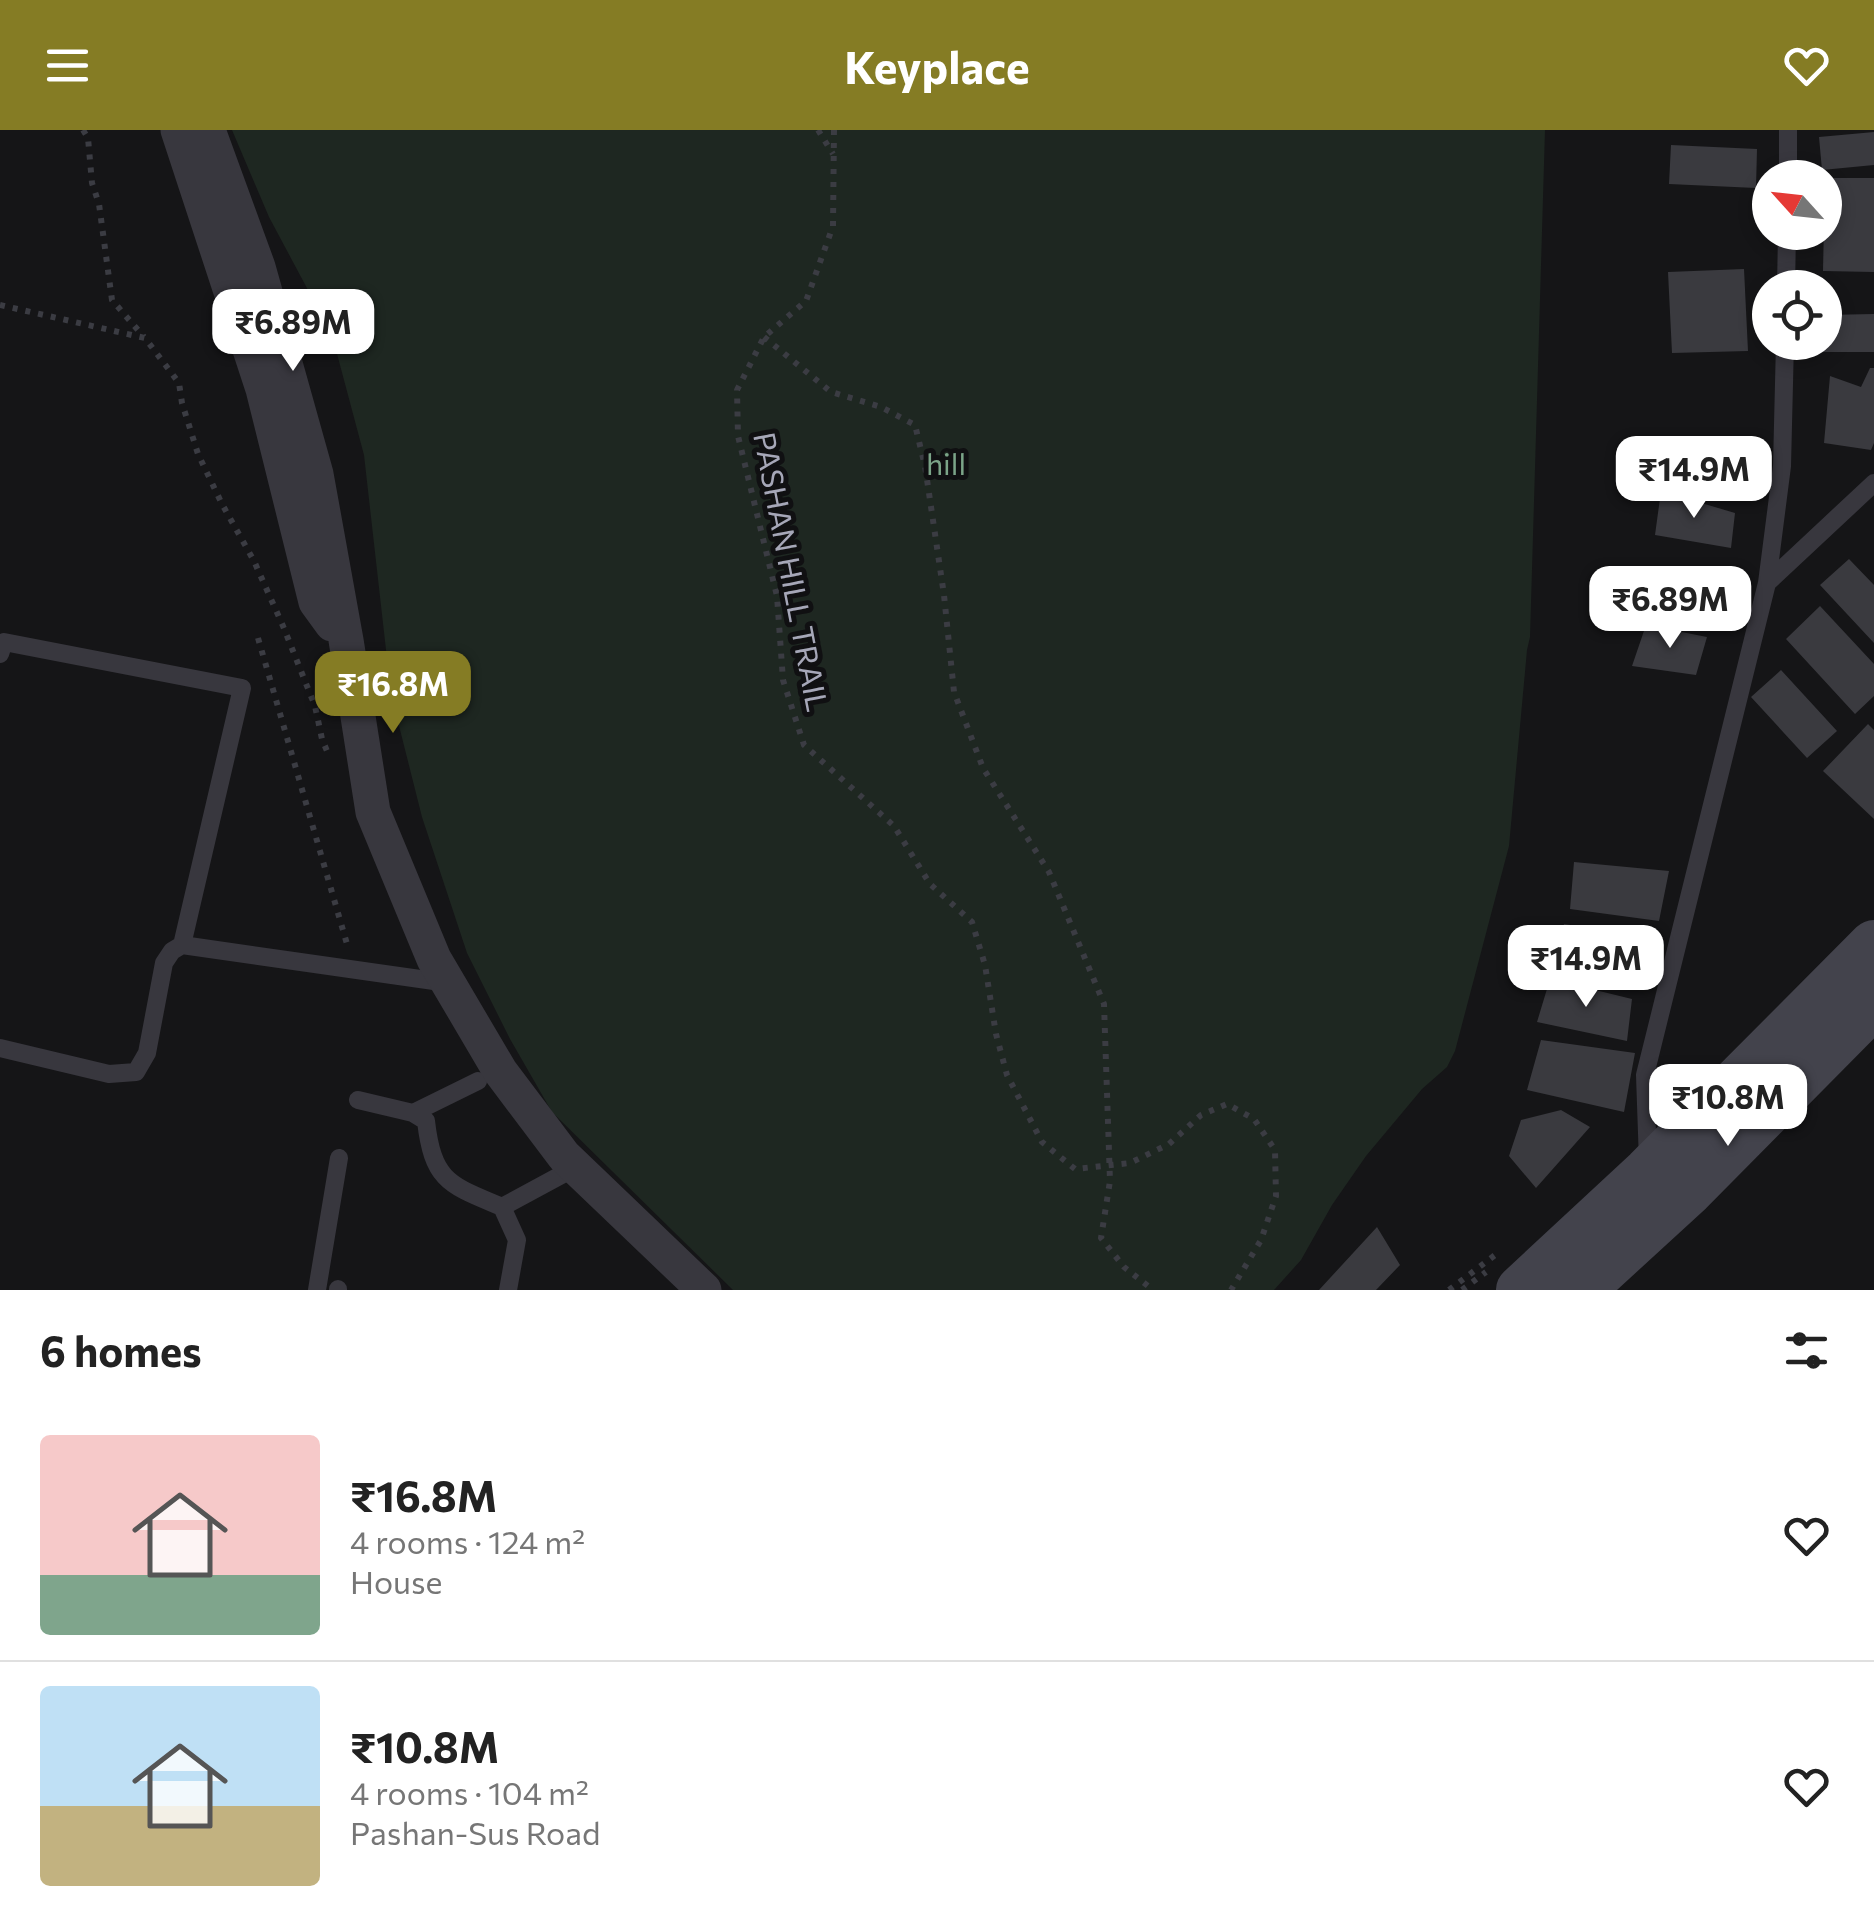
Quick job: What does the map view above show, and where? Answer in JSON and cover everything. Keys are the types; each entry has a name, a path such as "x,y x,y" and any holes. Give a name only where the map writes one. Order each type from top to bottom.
{"main road":[{"path":"1514,1269 1648,1172 1874,945"},
{"path":"1580,1290 1689,1190 1874,1003"}],"street":[{"path":"178,130 263,389 316,602 347,645"},
{"path":"208,130 258,267 316,474 373,812 434,959 500,1072 564,1156 704,1290"}],"lane":[{"path":"1788,130 1788,160"},
{"path":"1648,1172 1645,1075 1768,583 1782,466 1784,360"},
{"path":"1768,583 1874,483"},
{"path":"0,654 4,642 242,688 182,945"},
{"path":"0,1048 109,1074 136,1072 147,1052 164,963 182,945 448,983"},
{"path":"414,1114 478,1081"},
{"path":"358,1100 414,1114 426,1121 434,1162 443,1178 502,1207 518,1240 508,1290"},
{"path":"317,1290 340,1158"},
{"path":"502,1207 576,1167"}],"path":[{"path":"84,130 112,300 179,383 198,454 283,626 330,756"},
{"path":"818,130 834,155"},
{"name":"PASHAN HILL TRAIL","path":"834,130 833,226 806,302 764,337 738,390 738,436 777,596 783,680 804,746 894,826 930,884 972,922 1008,1075 1042,1142 1075,1170 1130,1163 1168,1144 1201,1115 1227,1104 1254,1119 1275,1150 1276,1196 1261,1240 1231,1290"},
{"path":"0,305 145,338"},
{"path":"764,337 831,392 881,407 915,425 926,466 954,692 983,768 1049,872 1104,1004 1110,1181 1101,1238 1124,1267 1153,1290"},
{"path":"258,638 354,970"},
{"path":"1449,1290 1493,1255 1514,1269"}],"green space":[{"name":"hill","path":"232,130 1545,130 1530,637 1509,846 1455,1051 1447,1067 1422,1089 1366,1156 1301,1260 1274,1290 733,1290 552,1112 467,953 422,817 391,694 364,455 332,335 269,217"}],"building":[{"path":"1874,132 1874,165 1842,168 1842,160 1821,160 1819,137"},
{"path":"1671,145 1757,149 1757,160 1752,160 1752,188 1669,184"},
{"path":"1842,178 1874,178 1874,272 1823,270 1823,250 1842,250"},
{"path":"1744,269 1748,351 1672,353 1668,272"},
{"path":"1874,314 1874,352 1842,352 1842,315"},
{"path":"1870,368 1874,368 1871,450 1824,443 1830,376 1861,387"},
{"path":"1661,491 1735,513 1731,548 1655,535"},
{"path":"1849,559 1874,585 1874,643 1820,585"},
{"path":"1820,606 1874,664 1874,696 1855,714 1786,639"},
{"path":"1646,625 1707,637 1696,675 1632,666"},
{"path":"1781,670 1837,731 1807,758 1751,697"},
{"path":"1868,724 1874,730 1874,819 1823,771"},
{"path":"1574,862 1669,871 1659,921 1570,909"},
{"path":"1564,924 1654,938 1641,982 1552,970"},
{"path":"1550,979 1632,999 1627,1041 1537,1022"},
{"path":"1541,1040 1635,1053 1624,1112 1527,1090"},
{"path":"1561,1110 1590,1127 1536,1188 1509,1156 1521,1120"},
{"path":"1377,1227 1400,1265 1376,1290 1319,1290"}]}
